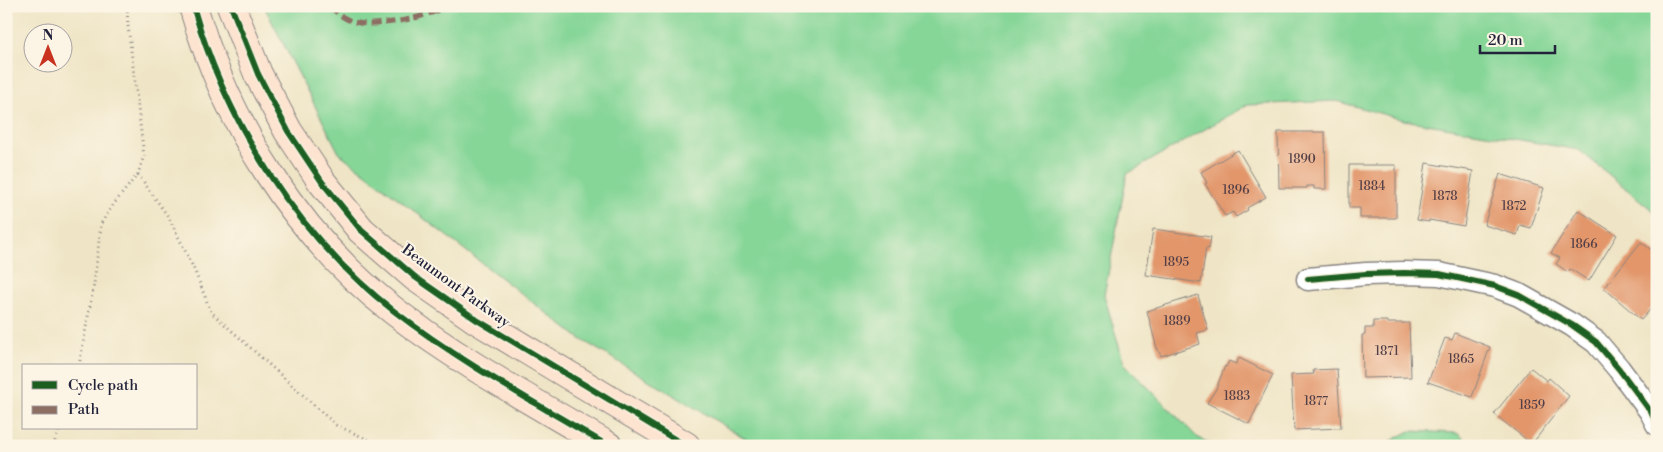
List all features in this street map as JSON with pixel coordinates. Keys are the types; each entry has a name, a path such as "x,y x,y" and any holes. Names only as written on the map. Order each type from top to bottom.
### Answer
{"street":[{"path":"193,6 198,25 224,93 258,155 294,211 342,264 393,310 458,356 608,446"},
{"name":"Beaumont Parkway","path":"231,6 258,74 288,131 322,182 361,230 415,277 477,320 686,446"},
{"path":"1308,279 1376,274 1440,274 1495,286 1519,295 1572,325 1596,342 1652,412 1657,424"}],"path":[{"path":"79,364 94,284 101,224 113,205 138,174 144,156 127,6"},
{"path":"138,174 169,218 194,269 212,312 336,425 382,446"},
{"path":"53,446 59,430"}],"green space":[{"path":"264,6 1657,6 1657,214 1579,150 1404,120 1336,101 1247,105 1127,174 1104,295 1124,363 1197,437 1215,446 758,446 579,338 339,153"},
{"path":"1410,431 1457,433 1473,446 1382,446"}],"building":[{"path":"1278,132 1325,132 1326,189 1314,189 1314,186 1307,186 1307,188 1279,188"},
{"path":"1238,150 1266,197 1236,217 1233,212 1225,216 1205,184 1207,183 1201,172"},
{"path":"1426,163 1473,171 1464,226 1429,220 1429,222 1417,220"},
{"path":"1349,165 1396,165 1396,218 1360,218 1360,208 1349,208"},
{"path":"1500,174 1544,188 1531,228 1520,225 1517,235 1484,225"},
{"path":"1578,210 1617,235 1589,281 1570,269 1568,272 1556,264 1560,258 1551,253"},
{"path":"1153,229 1211,237 1209,249 1206,248 1201,283 1146,275"},
{"path":"1641,242 1657,254 1657,302 1641,320 1604,288"},
{"path":"1198,295 1208,330 1197,333 1200,344 1161,356 1156,345 1147,311"},
{"path":"1373,321 1409,323 1411,377 1363,378 1362,335 1365,335 1365,328 1373,328"},
{"path":"1455,333 1490,347 1472,397 1428,382 1445,338 1452,340"},
{"path":"1239,358 1273,375 1249,424 1207,403 1216,389 1225,366 1229,361 1236,364"},
{"path":"1531,368 1547,381 1549,378 1569,396 1532,444 1494,414"},
{"path":"1337,369 1341,428 1294,430 1291,375 1314,374 1313,370"}],"marked path":[{"path":"330,6 346,19 362,24 412,19 448,6"}],"cycle path":[{"path":"193,6 207,50 225,93 246,134 296,212 326,248 359,281 419,330 499,382 608,446"},
{"path":"231,6 258,74 288,131 322,182 361,230 415,277 477,320 686,446"},
{"path":"1308,279 1366,274 1439,274 1495,286 1519,295 1572,325 1596,342 1651,412 1657,424"}]}
